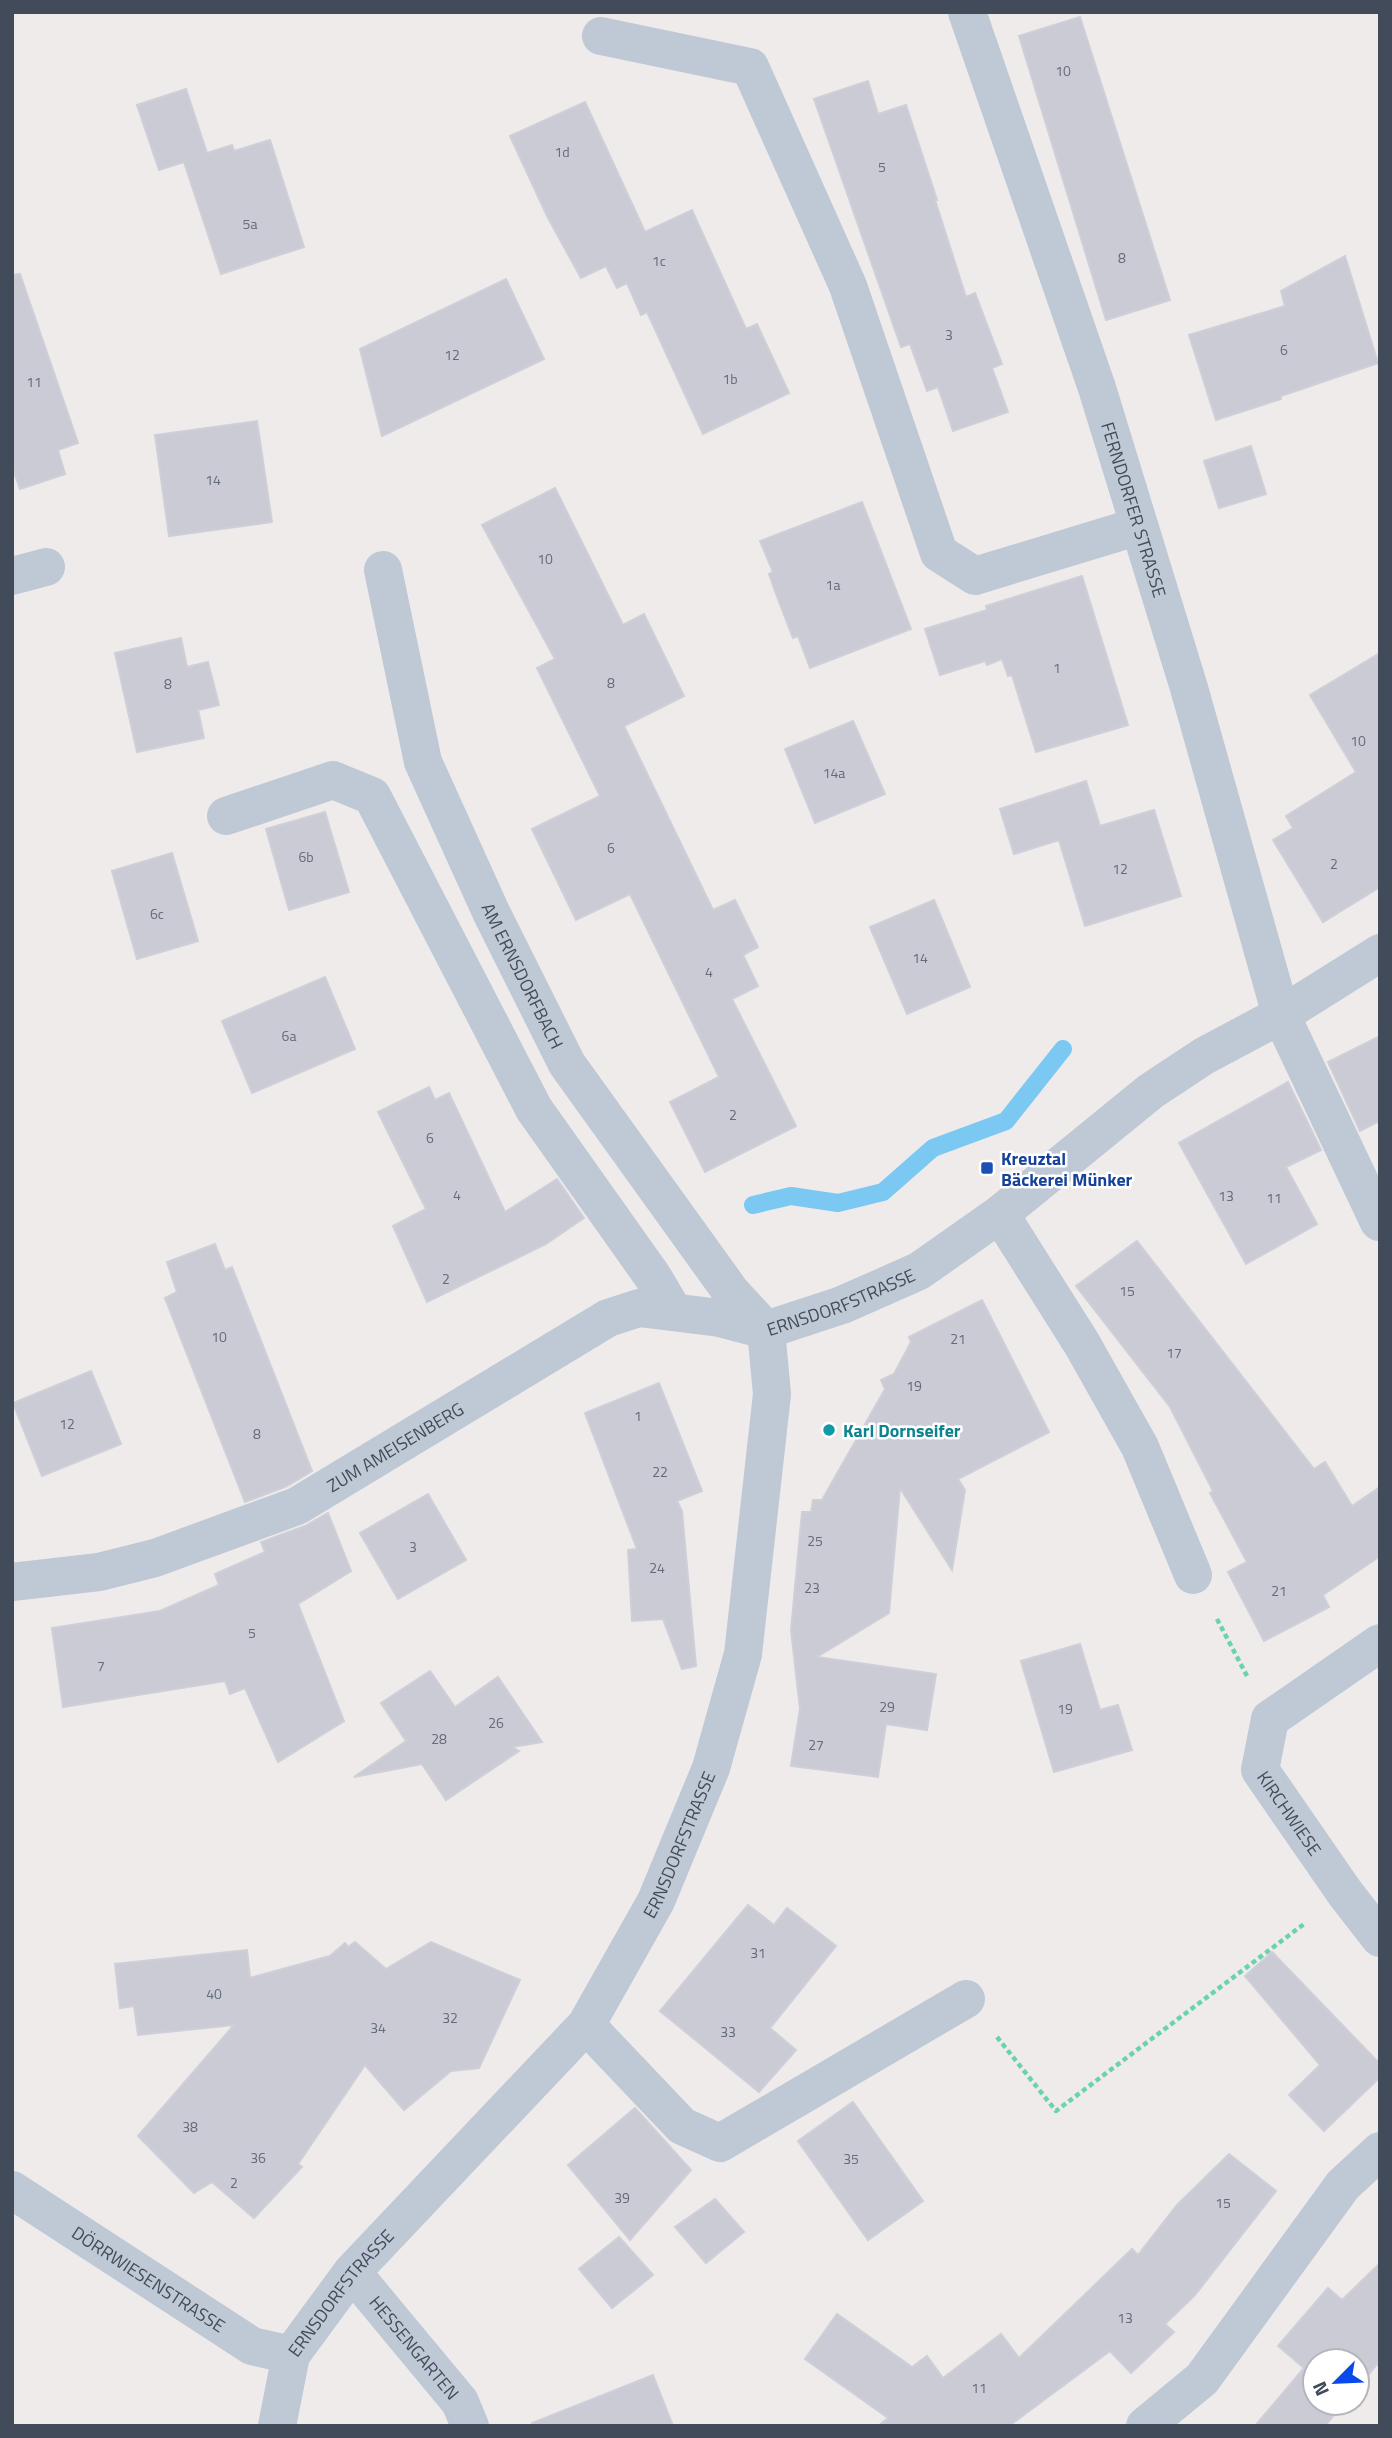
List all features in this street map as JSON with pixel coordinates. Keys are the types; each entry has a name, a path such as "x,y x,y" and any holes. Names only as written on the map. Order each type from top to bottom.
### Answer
{"street":[{"name":"FERNDORFER STRASSE","path":"967,12 1097,388 1189,688 1281,1015 1379,1222"},
{"path":"601,36 750,67 848,286 939,553 975,576 1139,526"},
{"name":"AM ERNSDORFBACH","path":"383,570 423,762 491,912 567,1064 723,1282 766,1330"},
{"path":"226,816 333,780 372,796 534,1109 653,1277 673,1311"},
{"name":"ERNSDORFSTRASSE","path":"277,2426 290,2356 352,2272 586,2025 656,1901 711,1768 743,1654 772,1394 766,1330 842,1305 919,1271 1000,1214 1151,1091 1204,1056 1281,1015 1380,953"},
{"path":"1000,1214 1082,1344 1140,1447 1193,1575"},
{"name":"ZUM AMEISENBERG","path":"12,1582 99,1572 155,1558 296,1506 608,1318 639,1308 720,1318 766,1330"},
{"path":"1270,1720 1380,1643"},
{"name":"KIRCHWIESE","path":"1270,1720 1260,1770 1380,1938"},
{"path":"586,2025 682,2126 720,2143 966,1998"},
{"path":"1146,2426 1202,2379 1343,2185 1380,2151"},
{"name":"DÖRRWIESENSTRASSE","path":"12,2190 252,2346 290,2356"},
{"name":"HESSENGARTEN","path":"352,2272 460,2402 470,2426"}],"path":[{"path":"1193,1575 1270,1720"},
{"path":"966,1998 1056,2111 1345,1892"}],"building":[{"path":"1080,17 1170,300 1106,320 1019,36"},
{"path":"868,81 878,114 906,105 966,297 975,293 1002,364 992,368 1008,412 953,431 938,387 927,391 910,344 901,347 814,99"},
{"path":"186,89 207,153 232,145 234,151 270,140 304,247 221,274 184,162 159,170 137,105"},
{"path":"585,102 645,232 692,210 746,329 757,324 789,393 703,434 647,312 641,315 627,283 617,288 606,266 581,278 547,216 510,136"},
{"path":"1345,256 1378,363 1216,420 1189,335 1285,306 1281,291"},
{"path":"20,274 78,443 58,450 65,474 20,489 12,466 12,275"},
{"path":"506,279 544,359 382,436 360,349"},
{"path":"257,421 272,522 169,536 155,435"},
{"path":"1251,446 1266,494 1219,508 1204,461"},
{"path":"555,488 623,625 644,614 684,696 624,726 713,910 735,900 758,947 743,955 758,986 732,999 796,1126 705,1172 670,1102 719,1077 630,894 576,920 532,829 600,796 537,668 555,659 482,525"},
{"path":"862,502 911,629 810,668 798,636 793,638 769,574 773,572 760,541"},
{"path":"1082,576 1128,725 1036,752 1012,675 1008,676 1002,659 987,665 985,661 940,675 925,629 987,610 986,606"},
{"path":"181,638 187,667 208,662 219,705 198,710 204,738 137,752 115,653"},
{"path":"1380,653 1380,887 1323,922 1273,840 1293,828 1286,816 1356,772 1310,695"},
{"path":"853,721 885,794 815,823 785,749"},
{"path":"1086,781 1100,826 1154,810 1181,896 1085,926 1059,840 1014,854 1000,809"},
{"path":"325,812 349,892 289,910 266,829"},
{"path":"172,853 198,941 137,959 112,871"},
{"path":"934,900 970,987 907,1014 870,927"},
{"path":"325,977 355,1049 252,1093 222,1021"},
{"path":"1380,1036 1380,1121 1360,1131 1328,1062"},
{"path":"1288,1082 1321,1150 1286,1167 1317,1224 1246,1264 1179,1143"},
{"path":"429,1087 435,1100 449,1093 505,1212 557,1179 584,1218 546,1244 427,1302 393,1226 426,1209 378,1112"},
{"path":"1137,1241 1314,1469 1325,1462 1352,1506 1380,1487 1380,1556 1323,1595 1329,1607 1264,1641 1228,1572 1247,1562 1210,1493 1213,1491 1170,1407 1076,1286"},
{"path":"215,1244 225,1270 232,1267 312,1471 287,1486 245,1502 165,1298 177,1292 167,1262"},
{"path":"982,1300 1049,1432 958,1479 965,1490 952,1570 900,1488 889,1613 817,1657 936,1674 927,1730 886,1724 878,1777 791,1766 800,1709 791,1630 802,1512 811,1512 813,1500 822,1500 885,1389 881,1380 894,1374 911,1342 909,1337"},
{"path":"91,1371 121,1444 42,1476 13,1403"},
{"path":"659,1383 702,1491 677,1501 682,1511 696,1666 682,1669 663,1619 632,1621 628,1550 637,1549 585,1413"},
{"path":"428,1494 466,1560 398,1599 360,1533"},
{"path":"328,1513 351,1571 298,1604 344,1721 278,1762 245,1688 230,1694 225,1681 63,1707 52,1628 160,1611 219,1585 215,1574 265,1552 261,1542 305,1526"},
{"path":"1080,1644 1100,1710 1118,1705 1132,1750 1054,1772 1021,1661"},
{"path":"430,1671 455,1707 498,1677 542,1742 512,1747 519,1751 446,1800 422,1764 354,1777 406,1741 381,1703"},
{"path":"748,1905 774,1925 787,1908 836,1946 770,2028 796,2050 759,2092 660,2011"},
{"path":"355,1942 386,1969 431,1942 520,1980 479,2068 451,2071 404,2110 365,2065 298,2164 302,2167 254,2218 212,2182 194,2193 138,2136 234,2025 138,2035 134,2006 120,2008 115,1964 247,1950 250,1978 330,1956 345,1943 348,1947"},
{"path":"1272,1952 1380,2064 1380,2077 1324,2131 1289,2095 1320,2065 1245,1976"},
{"path":"853,2102 923,2201 868,2240 798,2141"},
{"path":"635,2108 691,2170 630,2240 568,2165"},
{"path":"1229,2154 1276,2191 1195,2295 1165,2324 1174,2332 1131,2373 1110,2351 1009,2426 878,2426 888,2418 805,2359 837,2314 912,2367 927,2356 943,2378 1001,2334 1019,2358 1132,2249 1138,2255 1177,2205"},
{"path":"715,2199 744,2232 706,2263 675,2227"},
{"path":"619,2237 653,2275 612,2308 579,2269"},
{"path":"1380,2263 1380,2361 1371,2372 1371,2347 1301,2347 1301,2365 1278,2346 1328,2288 1342,2300"},
{"path":"1301,2372 1301,2417 1332,2417 1325,2426 1255,2426"},
{"path":"653,2375 673,2426 533,2426 532,2423"}],"waterway":[{"path":"753,1205 791,1196 838,1203 883,1192 933,1148 1006,1121 1063,1049"}],"place":[{"name":"Kreuztal Bäckerei Münker","path":"987,1168"},
{"name":"Karl Dornseifer","path":"829,1430"}]}
